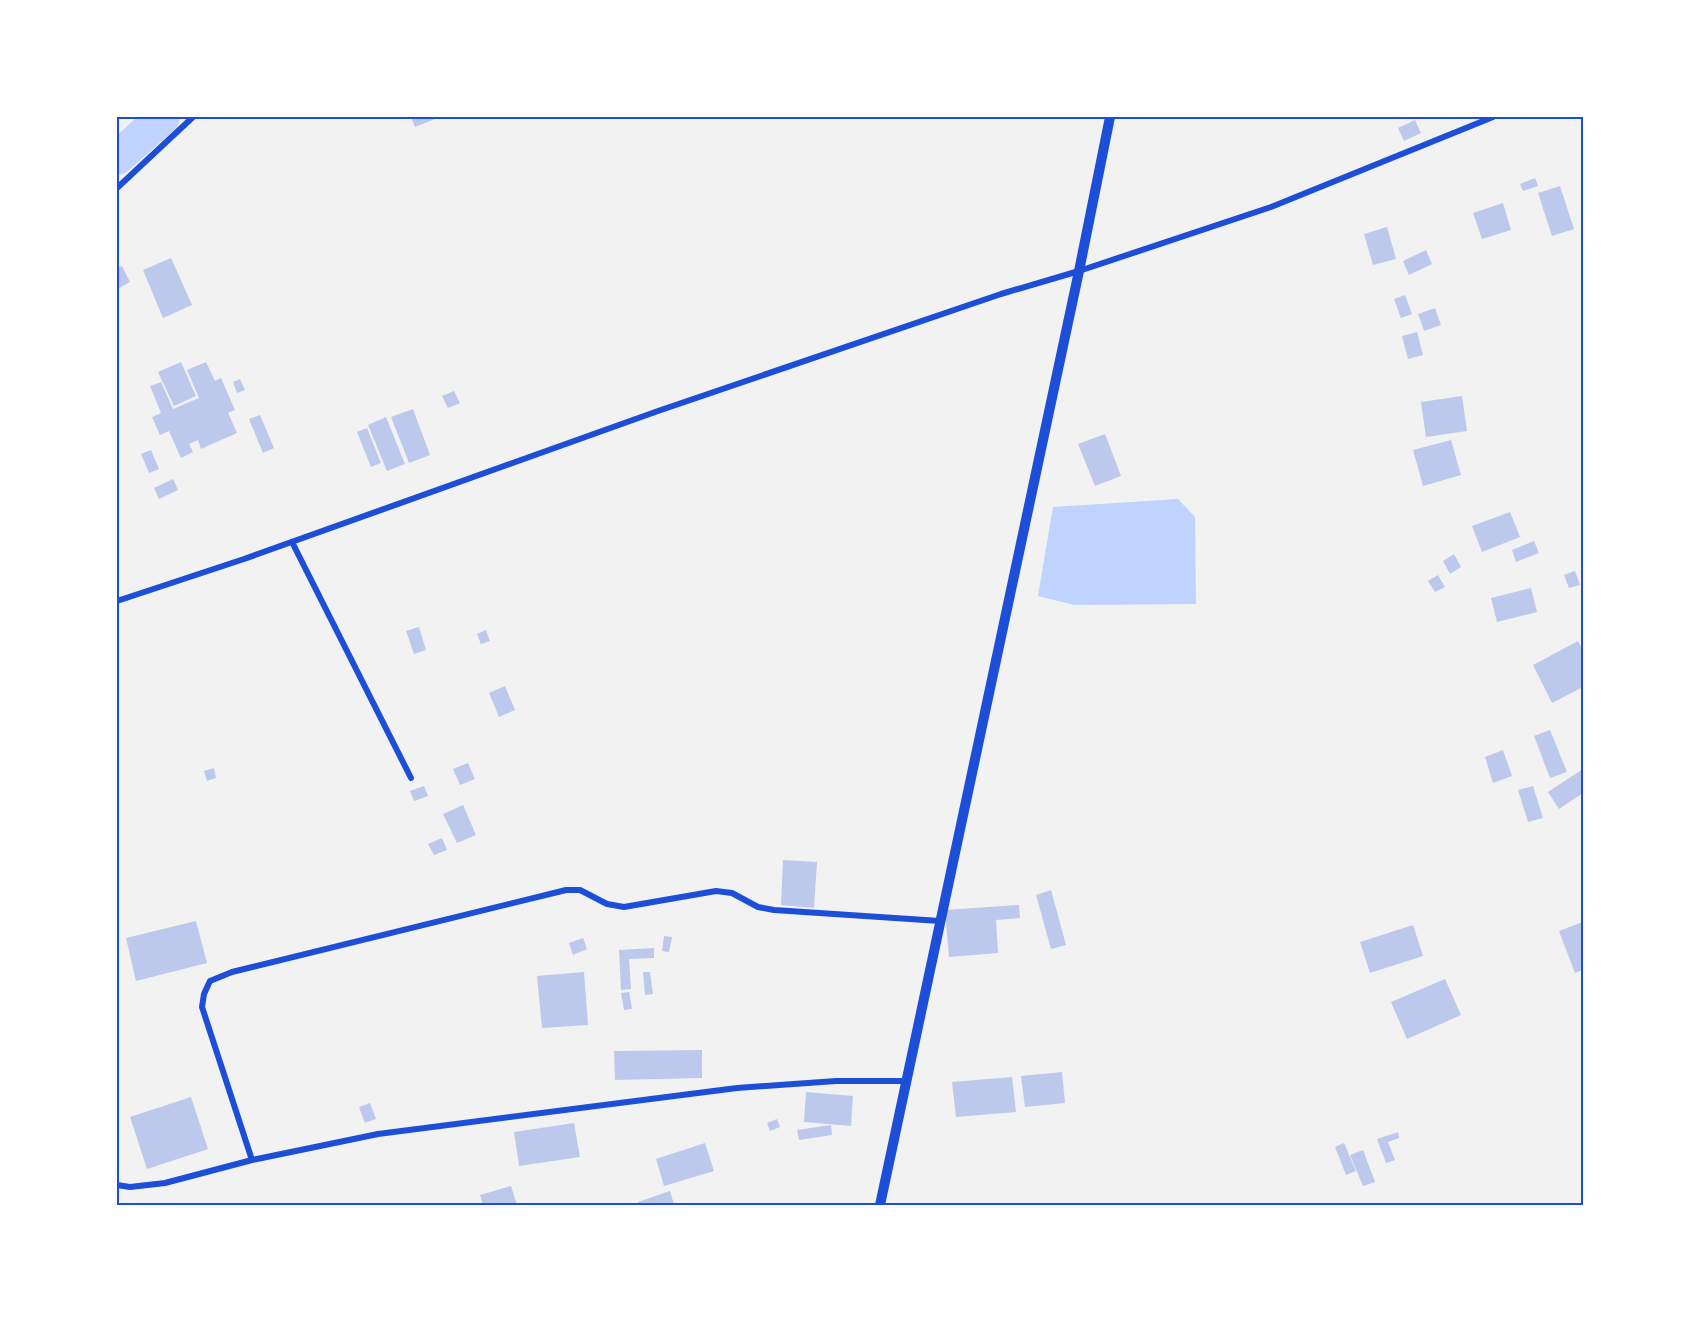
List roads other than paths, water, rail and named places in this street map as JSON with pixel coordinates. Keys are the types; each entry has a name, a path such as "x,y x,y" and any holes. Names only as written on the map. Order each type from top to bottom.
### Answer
{"street":[{"path":"117,188 193,117"},
{"path":"880,1205 1080,271 1110,117"},
{"path":"117,601 1001,294 1080,271 1271,207 1493,117"},
{"path":"292,542 411,778"},
{"path":"252,1160 202,1007 204,994 210,981 232,972 566,890 580,890 607,904 624,907 716,891 732,893 758,907 774,910 940,921"},
{"path":"117,1185 130,1187 165,1183 252,1160 378,1134 737,1088 836,1081 906,1082"}],"water":[{"path":"1178,499 1195,517 1196,604 1074,605 1038,596 1053,507"}],"waterway":[{"path":"117,158 163,117"}]}
